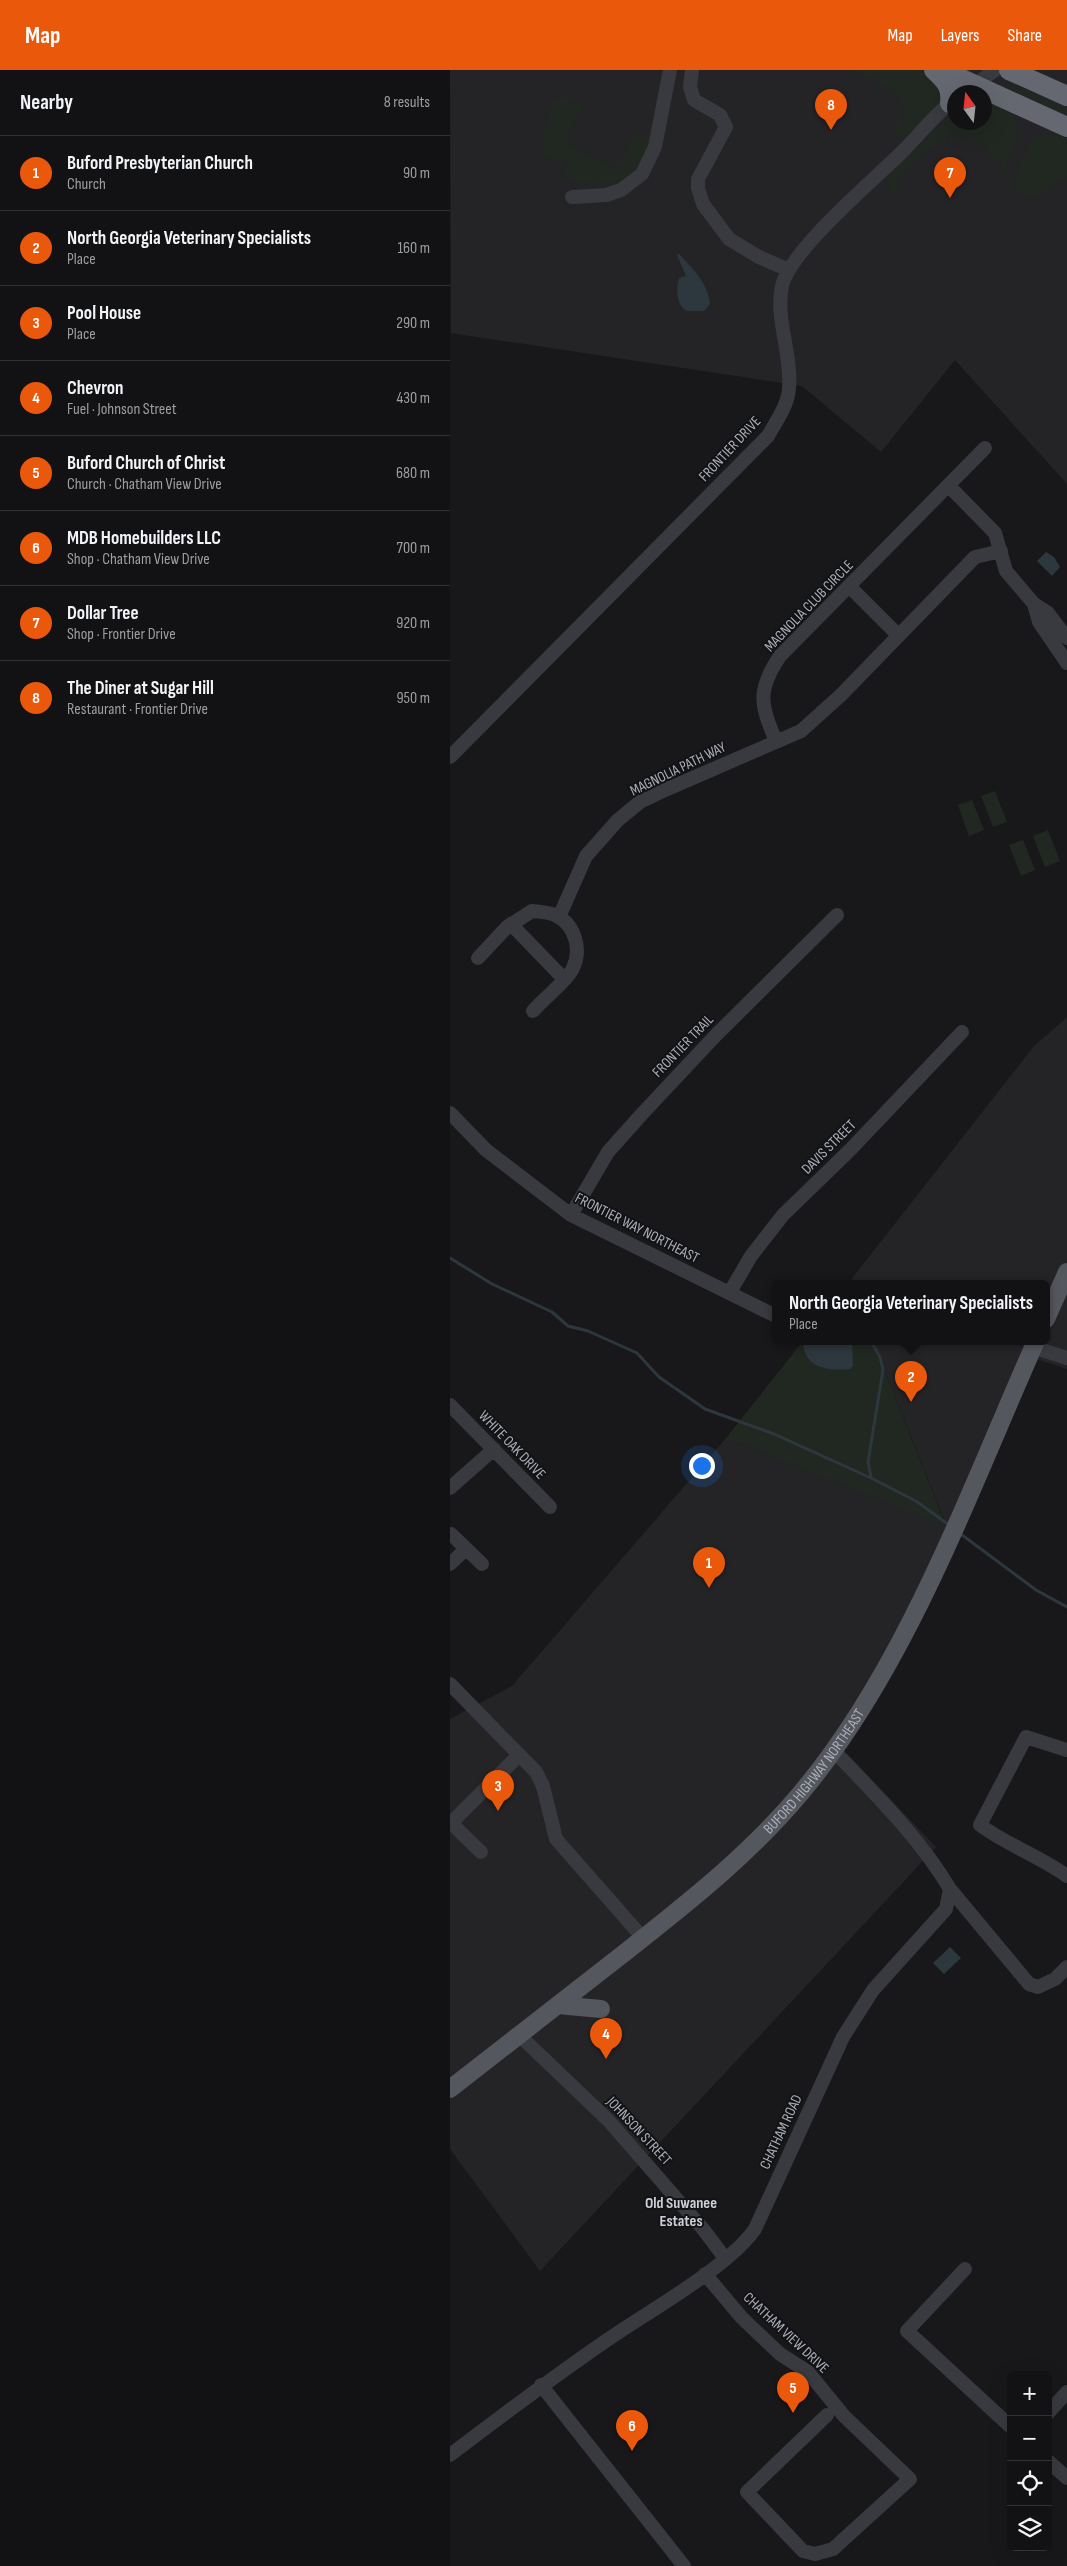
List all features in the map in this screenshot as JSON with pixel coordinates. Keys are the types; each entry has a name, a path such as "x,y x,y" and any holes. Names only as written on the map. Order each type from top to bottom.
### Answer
{"highway":[{"path":"934,70 949,85"},
{"path":"942,70 960,85"},
{"path":"1010,70 1060,93"},
{"path":"1034,70 1060,93"},
{"path":"992,100 1067,127"}],"main road":[{"path":"1050,1310 1067,1272"},
{"name":"BUFORD HIGHWAY NORTHEAST","path":"450,2089 643,1938 747,1852 801,1794 857,1716 904,1634 944,1550 1035,1345"},
{"path":"558,2004 601,2010"}],"street":[{"path":"572,197 606,194 620,190 642,174 655,147 670,70"},
{"path":"692,70 690,87 694,100 720,115 726,127 698,179 698,188 703,204 729,239 759,257 789,270"},
{"name":"FRONTIER DRIVE","path":"973,85 995,70"},
{"name":"FRONTIER DRIVE","path":"450,757 768,436 784,409 789,389 788,363 780,314 782,285 789,270 815,236 947,108"},
{"name":"MAGNOLIA CLUB CIRCLE","path":"776,741 764,712 764,684 780,656 985,448"},
{"path":"949,486 995,532 1006,571 1034,604 1048,613 1066,638 1054,645"},
{"path":"776,741 801,731 841,695 975,557 1001,551"},
{"path":"850,586 898,635"},
{"path":"1034,604 1039,622 1067,663"},
{"name":"MAGNOLIA PATH WAY","path":"559,916 586,856 618,820 649,798 776,741"},
{"path":"478,958 511,924 532,911 559,916 567,921 576,937 577,954 572,969 532,1011"},
{"name":"FRONTIER TRAIL","path":"571,1215 608,1152 640,1115 716,1034 836,915"},
{"path":"511,924 564,978"},
{"name":"DAVIS STREET","path":"730,1292 751,1256 783,1215 850,1150 962,1032"},
{"name":"FRONTIER WAY NORTHEAST","path":"450,1113 486,1150 571,1215 772,1314"},
{"path":"1037,1345 1067,1358"},
{"name":"WHITE OAK DRIVE","path":"450,1405 550,1508"},
{"path":"450,1488 494,1449"},
{"path":"450,1534 482,1564"},
{"path":"450,1564 466,1549"},
{"path":"452,1690 536,1772 543,1786 556,1839 643,1938"},
{"path":"1067,1750 1026,1737 980,1824 997,1838 1039,1858 1067,1876"},
{"path":"833,1750 907,1830 938,1868 950,1889 1029,1984 1038,1987 1055,1979 1067,1967"},
{"path":"480,1852 451,1822 519,1755"},
{"name":"CHATHAM ROAD","path":"450,2455 542,2385 705,2274 747,2241 755,2229 843,2037 873,1990 946,1908 950,1889"},
{"name":"JOHNSON STREET","path":"519,2035 608,2120 703,2229 725,2258"},
{"path":"965,2269 906,2331 1007,2423"},
{"name":"CHATHAM VIEW DRIVE","path":"705,2274 750,2325 780,2354 808,2372 844,2416 910,2479 834,2550 815,2554 803,2551 747,2492 827,2415"},
{"path":"542,2385 684,2566"},
{"path":"1052,2409 1067,2392"},
{"path":"1052,2465 1067,2478"}],"shaded area":[{"path":"450,70 1067,70 1067,484 955,360 881,452 802,386 451,333"},
{"path":"854,70 916,70 940,81 943,101 909,134 897,135 891,125 897,126 905,110 898,105 902,97 880,84 874,90 876,82"},
{"path":"1000,84 1018,88 1067,108 1067,116"},
{"path":"553,99 565,99 584,105 567,135 567,145 614,167 620,164 635,133 651,138 638,167 628,175 605,183 591,183 561,178 567,165 543,154 544,131"},
{"path":"992,104 1006,110 1016,122 1018,129 1015,145 1001,174 996,171 1003,165 976,138 969,145 968,136 947,135 945,145 940,141 894,181 900,188 898,193 894,193 888,186 888,175 947,119 947,130 992,130"},
{"path":"1052,134 1067,138 1067,176 1033,198 1023,196 1012,184 1032,140 1035,137"},
{"path":"679,254 699,277 706,289 710,304 704,311 687,311 683,309 679,301 677,287 679,278 686,276 677,255"},
{"path":"1046,552 1054,557 1060,567 1052,576 1037,561"},
{"path":"995,791 1007,822 993,827 981,796"},
{"path":"972,800 984,830 969,836 958,805"},
{"path":"1048,830 1060,861 1045,867 1033,836"},
{"path":"1023,840 1035,870 1021,876 1009,845"},
{"path":"1067,1017 1067,1369 1033,1358 898,1653 839,1745 936,1847 540,2271 450,2149 450,1719 512,1686 726,1438 946,1525 875,1345 1050,1345 1050,1280 851,1280 1034,1046"},
{"path":"800,1345 875,1345 946,1526 726,1438"},
{"path":"803,1345 852,1345 853,1366 850,1369 842,1370 819,1366 813,1363 804,1350"},
{"path":"950,1947 961,1958 944,1974 933,1963"}],"waterway":[{"path":"450,1258 492,1284 552,1312 568,1326 588,1331 637,1353 659,1377 705,1409 774,1434 871,1478 916,1501 949,1525"},
{"path":"871,1477 868,1462 883,1370 880,1357 873,1345"},
{"path":"958,1532 1036,1590 1067,1607"}],"place":[{"name":"The Diner at Sugar Hill","path":"831,130"},
{"name":"Dollar Tree","path":"950,198"},
{"name":"North Georgia Veterinary Specialists","path":"911,1402"},
{"name":"Buford Presbyterian Church","path":"709,1588"},
{"name":"Pool House","path":"498,1811"},
{"name":"Chevron","path":"606,2059"},
{"name":"Buford Church of Christ","path":"793,2413"},
{"name":"MDB Homebuilders LLC","path":"632,2451"}],"district":[{"name":"Old Suwanee Estates","path":"681,2212"}]}
